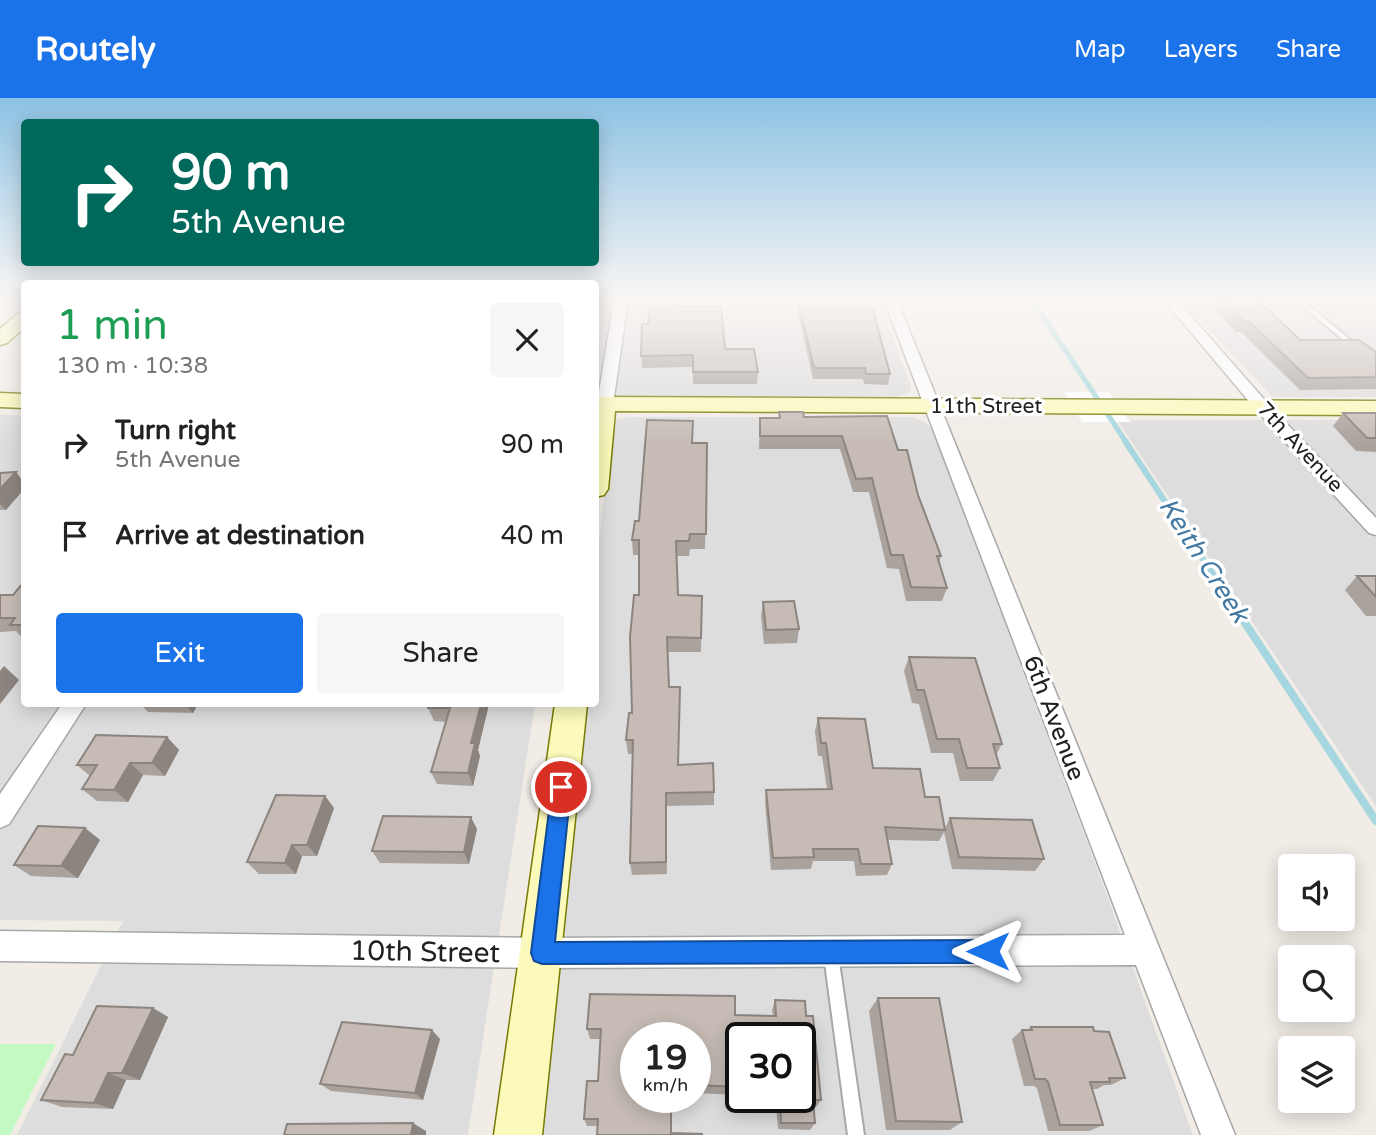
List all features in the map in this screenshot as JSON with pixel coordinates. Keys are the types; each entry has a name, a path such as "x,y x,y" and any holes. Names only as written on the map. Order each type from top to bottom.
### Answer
{"main road":[{"path":"0,400 21,401"},
{"name":"11th Street","path":"600,404 1376,408"},
{"path":"519,1135 571,707"}],"street":[{"path":"600,404 611,348"},
{"name":"6th Avenue","path":"910,348 1218,1135"},
{"name":"7th Avenue","path":"1212,348 1263,408 1376,529"},
{"path":"0,816 72,707"},
{"name":"10th Street","path":"0,946 542,953 1145,950"}],"lane":[{"path":"1356,348 1376,365"},
{"path":"831,953 856,1135"}],"shaded area":[{"path":"599,348 897,348 911,386 910,392 895,397 599,396"},
{"path":"1226,348 1376,348 1376,397 1273,397"},
{"path":"0,415 21,415 21,707 535,707 468,1135 17,1135 123,921 0,920"},
{"path":"630,417 913,417 925,422 933,431 1098,871 1193,1135 535,1135 581,707 599,707 599,542 612,425 615,420"},
{"path":"1117,420 1376,420 1376,806"}],"green space":[{"path":"0,1044 56,1044 10,1135 0,1135"}],"pier":[{"path":"1064,392 1109,392 1130,422 1082,422"}],"building":[{"path":"641,348 754,349 758,372 693,372 693,355 641,356"},
{"path":"809,348 883,348 890,374 866,374 865,368 814,368"},
{"path":"1277,348 1371,348 1376,352 1376,377 1308,378"},
{"path":"779,412 803,412 804,417 887,416 898,450 907,450 918,495 941,556 937,556 947,588 911,587 903,555 891,555 872,478 856,479 842,436 760,436 760,418 780,418"},
{"path":"1343,413 1376,413 1376,438 1367,438"},
{"path":"647,420 693,421 692,443 707,443 706,534 690,534 689,541 676,541 678,595 702,596 701,638 667,637 669,687 680,687 678,765 713,763 714,792 666,793 666,862 630,863 633,740 626,740 629,713 632,713 630,637 634,595 639,595 639,540 632,540 635,521 639,521"},
{"path":"16,472 0,489 0,473"},
{"path":"1357,576 1376,576 1376,597"},
{"path":"21,586 21,625 10,625 15,618 0,618 0,595 13,595"},
{"path":"794,601 799,629 766,630 763,602"},
{"path":"909,657 975,658 1002,744 993,744 1000,768 967,768 959,739 937,739 924,690 917,690"},
{"path":"480,707 471,743 475,743 468,773 431,772 450,708 428,708"},
{"path":"818,718 865,719 873,768 920,769 925,797 939,797 945,830 885,827 892,864 861,864 858,849 813,849 814,857 773,858 766,790 832,789 826,743 821,743"},
{"path":"96,735 167,737 152,763 130,763 114,790 82,789 97,765 77,765"},
{"path":"276,795 325,796 307,845 292,845 285,863 247,862"},
{"path":"383,816 471,817 464,852 372,851"},
{"path":"950,818 1032,820 1044,859 959,857"},
{"path":"38,826 85,828 61,866 14,865"},
{"path":"590,994 735,996 735,1015 776,1016 775,1000 805,1001 806,1016 813,1016 814,1022 725,1022 725,1086 711,1086 711,1022 620,1022 620,1113 671,1113 671,1133 702,1135 597,1135 598,1119 584,1119 587,1081 598,1081 601,1029 587,1029"},
{"path":"878,998 939,998 962,1122 896,1121"},
{"path":"97,1006 153,1008 122,1073 108,1073 94,1103 41,1100 65,1054 73,1055"},
{"path":"342,1022 432,1030 415,1093 320,1084"},
{"path":"1031,1027 1093,1027 1094,1031 1109,1032 1125,1078 1109,1078 1110,1082 1090,1082 1103,1125 1060,1125 1048,1082 1045,1079 1035,1079 1022,1030 1032,1030"},
{"path":"816,1048 821,1100 816,1100"},
{"path":"781,1113 814,1113 815,1123 781,1123"},
{"path":"413,1123 411,1135 284,1135 287,1124"}],"waterway":[{"name":"Keith Creek","path":"1064,348 1126,442"},
{"name":"Keith Creek","path":"1125,441 1244,621"},
{"name":"Keith Creek","path":"1243,620 1376,821"}],"route":[{"path":"561,787 542,953 988,951"}]}
